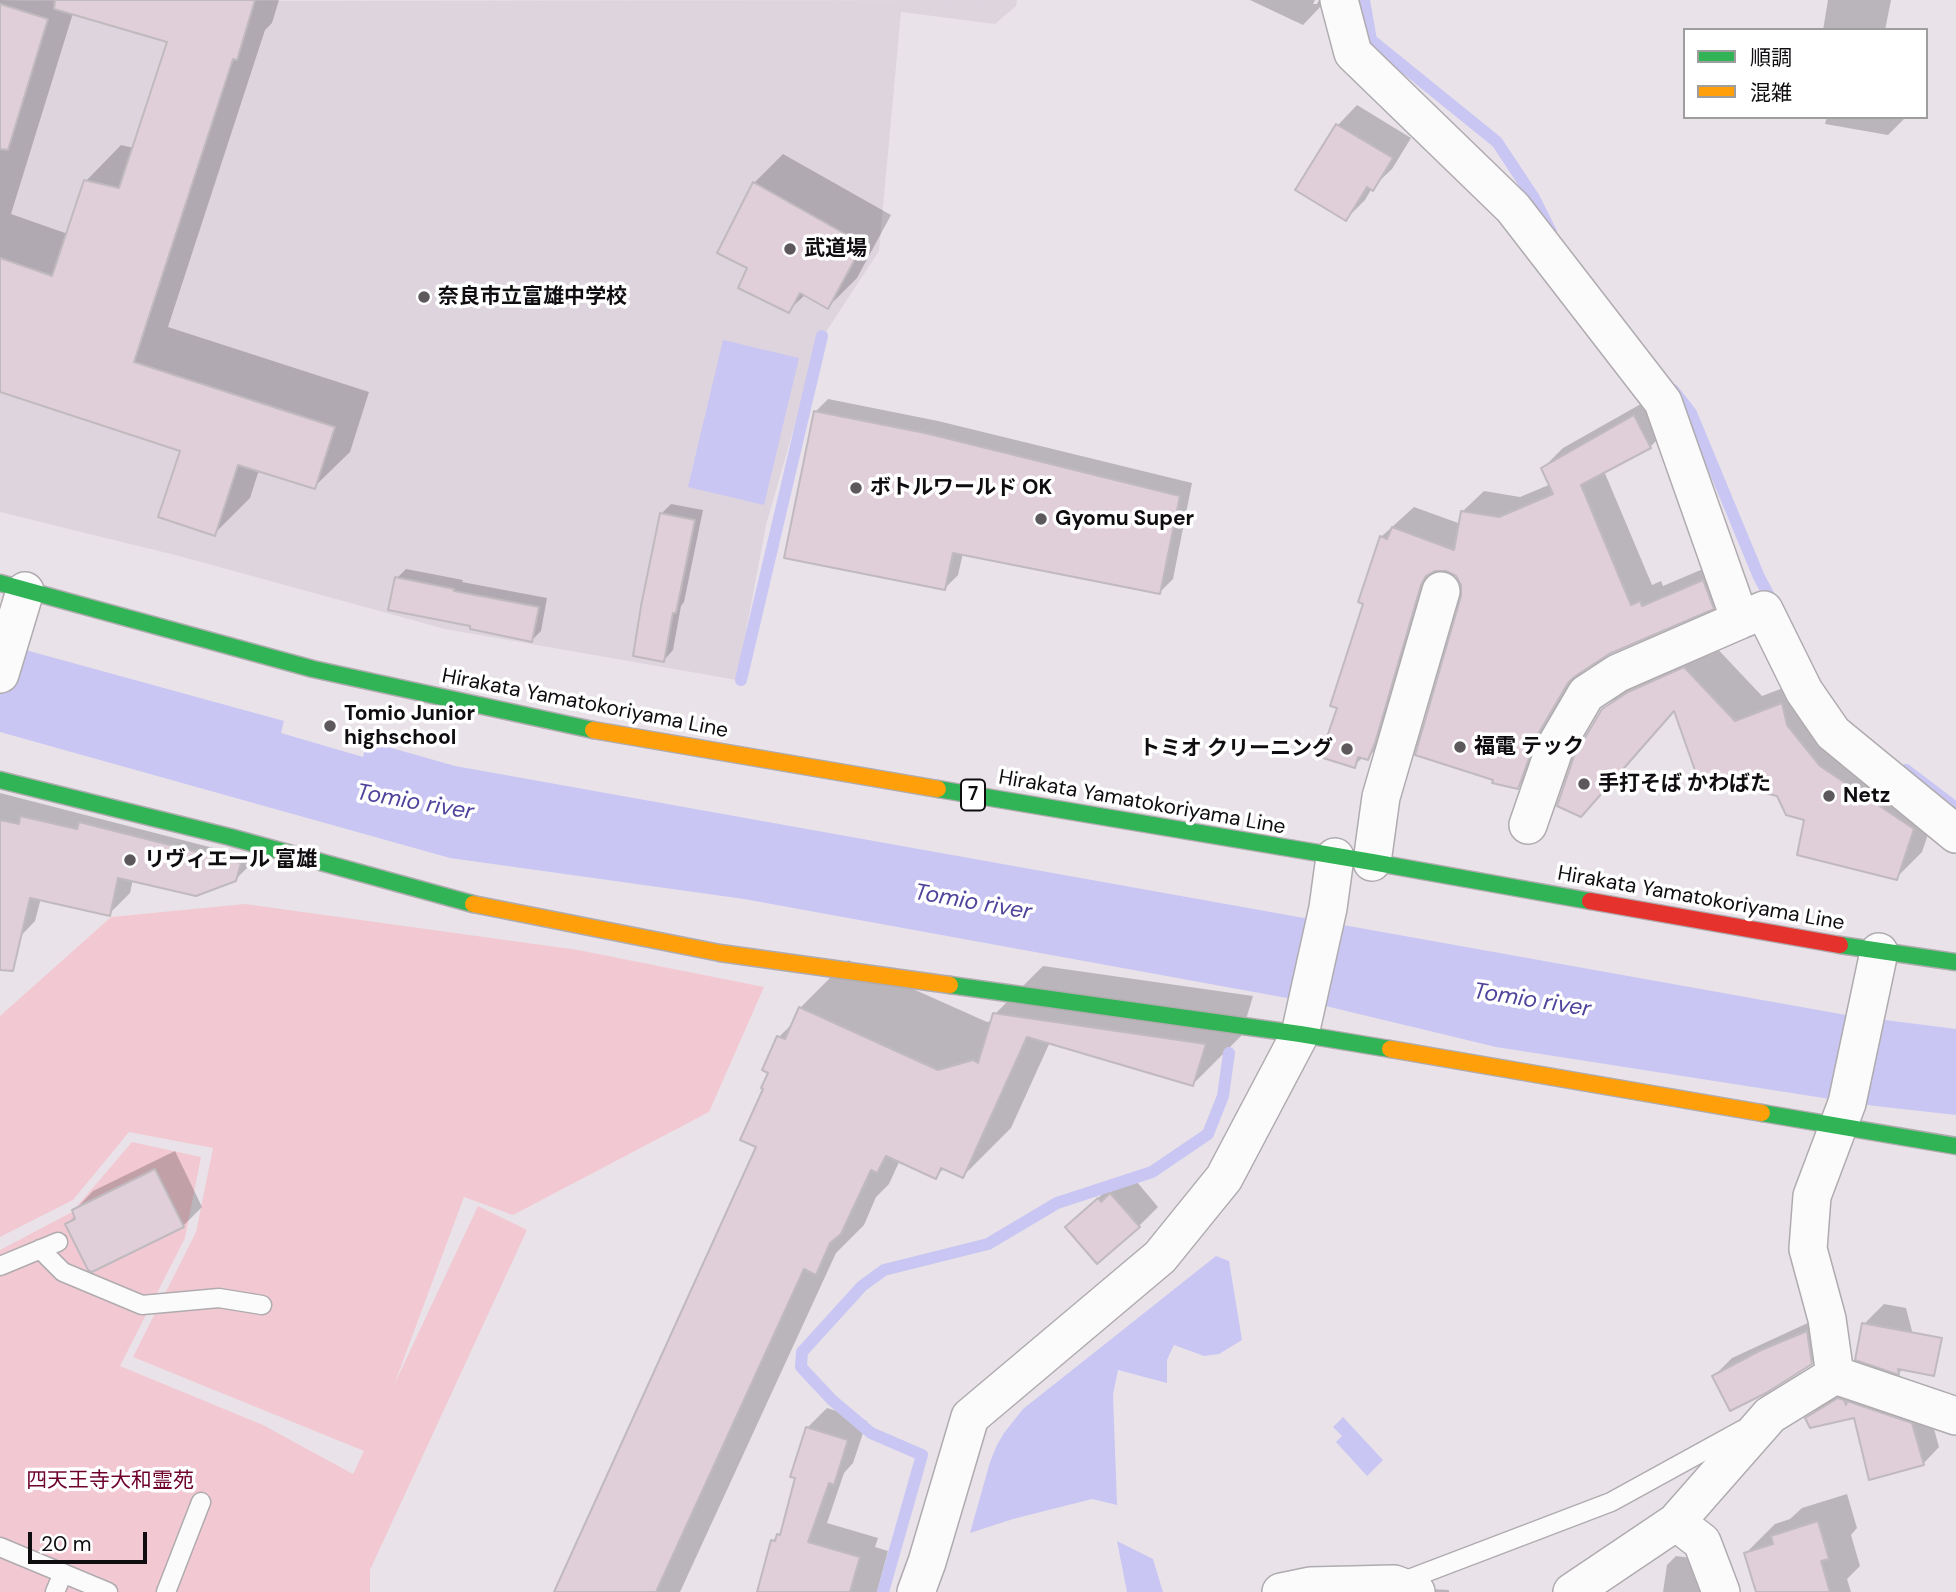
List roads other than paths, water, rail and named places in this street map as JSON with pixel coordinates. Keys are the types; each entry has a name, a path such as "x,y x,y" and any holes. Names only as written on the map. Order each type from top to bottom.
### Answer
{"street":[{"path":"1339,0 1353,53 1514,208 1663,402 1740,620"},
{"path":"0,674 13,629 12,587"},
{"name":"Hirakata Yamatokoriyama Line","path":"12,587 313,670 608,733 1372,862 1879,952 1956,962"},
{"path":"1372,862 1381,797 1441,592"},
{"path":"1528,825 1555,747 1586,694 1618,673 1764,610 1804,691 1833,733 1956,834"},
{"path":"0,780 230,837 483,907 720,953 1304,1018 1843,1114 1956,1146"},
{"path":"916,1592 970,1417 1160,1257 1224,1178 1304,1018 1328,908 1335,857"},
{"path":"1835,1375 1827,1319 1808,1249 1812,1196 1843,1114 1866,1021 1879,952"},
{"path":"1572,1592 1676,1522 1770,1415 1835,1375"},
{"path":"1835,1375 1956,1416"},
{"path":"1676,1522 1702,1542 1721,1592"},
{"path":"1281,1592 1310,1586 1405,1588"}],"lane":[{"path":"0,1266 58,1242"},
{"path":"40,1249 63,1272 142,1305 219,1298 262,1305"},
{"path":"1405,1588 1611,1502 1770,1415"},
{"path":"166,1592 201,1502"},
{"path":"0,1547 108,1592"},
{"path":"55,1592 63,1573"}],"water":[{"path":"723,340 799,358 764,505 688,487"},
{"name":"Tomio river","path":"0,643 284,721 281,733 363,757 367,741 455,766 1846,1015 1956,1029 1956,1115 1875,1106 1496,1047 1309,1002 744,899 450,858 0,732"},
{"path":"1216,1256 1229,1261 1242,1340 1219,1354 1204,1356 1174,1345 1167,1360 1167,1383 1118,1370 1113,1394 1117,1505 1092,1499 970,1533 997,1445 1023,1409"},
{"path":"1343,1417 1383,1460 1367,1476 1336,1442 1342,1436 1333,1427"},
{"path":"1117,1541 1153,1559 1163,1592 1127,1592"}],"waterway":[{"path":"1364,0 1371,40 1497,142 1534,198 1551,232"},
{"path":"741,680 822,336"},
{"path":"1673,390 1691,413 1759,577 1775,607"},
{"path":"1906,770 1956,808"},
{"path":"883,1592 922,1455 871,1433 832,1400 801,1367 802,1352 862,1286 884,1270 988,1244 1057,1203 1152,1172 1208,1134 1223,1096 1229,1053"}],"place":[{"name":"武道場","path":"790,249"},
{"name":"奈良市立富雄中学校","path":"424,297"},
{"name":"ボトルワールド OK","path":"856,488"},
{"name":"Gyomu Super","path":"1041,519"},
{"name":"Tomio Junior highschool","path":"330,726"},
{"name":"福電 テック","path":"1460,747"},
{"name":"トミオ クリーニング","path":"1347,749"},
{"name":"手打そば かわばた","path":"1584,784"},
{"name":"Netz","path":"1829,796"},
{"name":"リヴィエール 富雄","path":"130,860"}],"park label":[{"name":"四天王寺大和霊苑","path":"110,1481"}]}
